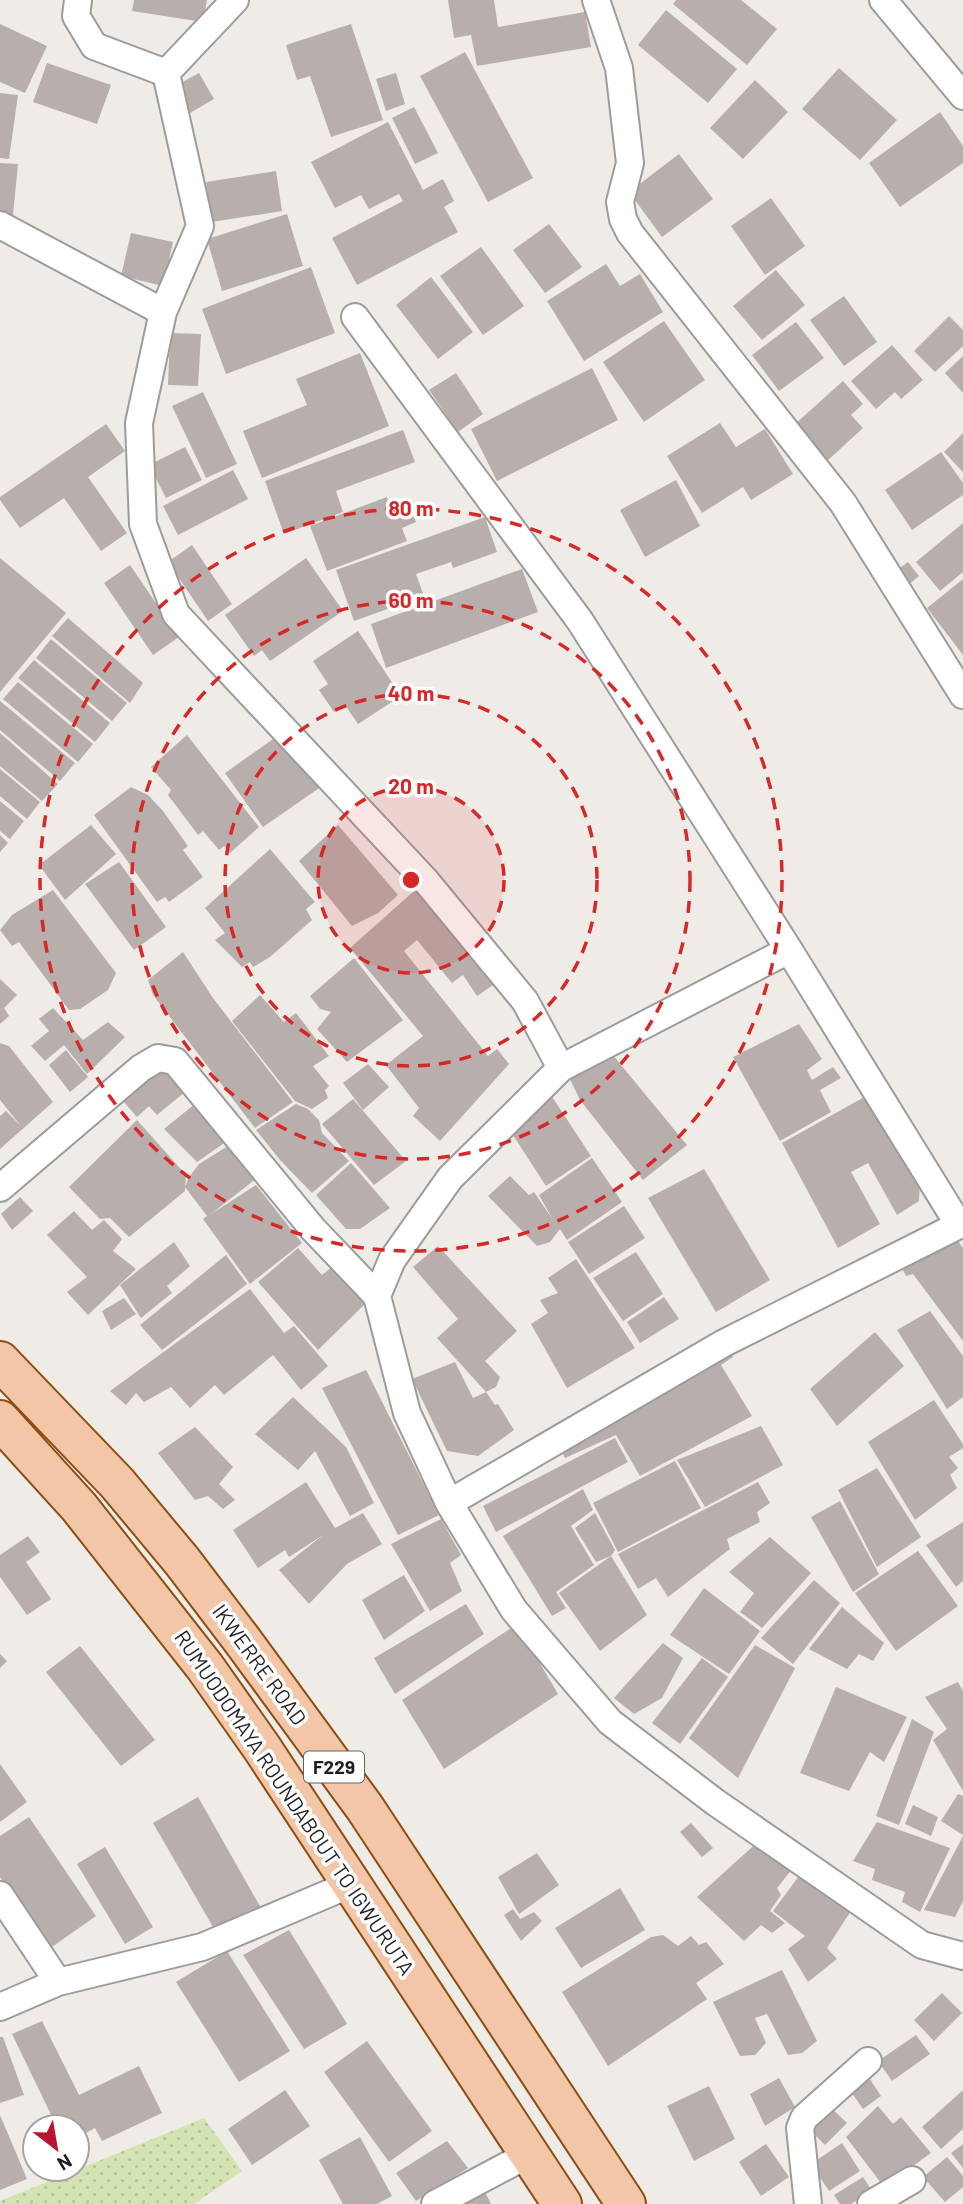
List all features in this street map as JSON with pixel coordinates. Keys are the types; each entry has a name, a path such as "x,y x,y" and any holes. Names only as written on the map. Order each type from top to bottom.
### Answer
{"main road":[{"name":"IKWERRE ROAD","path":"0,1361 117,1483 182,1561 242,1640 365,1808 626,2204"},
{"name":"RUMUODOMAYA ROUNDABOUT TO IGWURUTA","path":"0,1420 79,1507 183,1638 262,1748 562,2204"}],"street":[{"path":"78,0 76,16 80,27 94,46 166,73"},
{"path":"166,73 235,0"},
{"path":"596,0 620,68 630,163 621,202 623,219 630,233 843,503 963,695"},
{"path":"883,0 963,96"},
{"path":"166,73 200,226 163,312 139,423 144,524 176,614 426,881 525,1001 561,1068"},
{"path":"0,225 163,312"},
{"path":"355,317 580,621 961,1224 724,1343 449,1503"},
{"path":"377,1296 392,1260 450,1178 561,1068 789,950"},
{"path":"0,1188 141,1068 158,1058 174,1061 313,1228 377,1296 407,1413 449,1503 514,1610 610,1722 715,1802 922,1945 963,1956"},
{"path":"0,2007 58,1982 201,1947 351,1884"},
{"path":"0,1895 58,1982"},
{"path":"808,2204 800,2128 804,2118 868,2061"},
{"path":"435,2204 529,2154"},
{"path":"871,2204 912,2180"}],"green space":[{"path":"204,2118 242,2171 194,2204 0,2204 0,2201 44,2183 91,2183 91,2164"}],"building":[{"path":"134,0 207,0 203,22 132,11"},
{"path":"448,0 494,0 498,27 585,12 591,47 477,66 471,35 454,38"},
{"path":"676,0 741,0 777,29 747,65 673,4"},
{"path":"666,10 737,69 708,103 638,45"},
{"path":"0,24 47,46 25,93 0,82"},
{"path":"351,24 383,120 331,137 310,76 297,80 286,45"},
{"path":"465,52 533,178 488,202 420,76"},
{"path":"47,63 111,85 97,124 33,102"},
{"path":"839,68 897,120 860,160 802,109"},
{"path":"199,73 214,99 190,113 175,86"},
{"path":"396,73 405,104 386,111 376,79"},
{"path":"755,80 788,112 743,159 710,128"},
{"path":"0,93 18,95 9,159 0,158"},
{"path":"414,107 438,153 415,164 392,118"},
{"path":"940,112 963,146 963,163 900,207 869,163"},
{"path":"388,122 423,190 443,179 454,201 444,207 458,232 357,285 332,238 403,201 399,194 369,209 361,195 335,208 311,162"},
{"path":"679,154 713,199 662,237 629,192"},
{"path":"0,163 18,164 13,215 0,214"},
{"path":"276,171 282,211 212,222 206,182"},
{"path":"771,198 805,246 765,275 731,226"},
{"path":"287,214 303,266 222,291 207,239"},
{"path":"549,224 582,267 545,293 513,250"},
{"path":"131,233 173,242 163,286 121,276"},
{"path":"481,247 524,306 483,335 440,276"},
{"path":"606,264 620,286 640,274 663,312 584,361 547,301"},
{"path":"311,267 335,333 226,374 202,309"},
{"path":"776,270 805,305 762,340 733,306"},
{"path":"431,277 473,332 438,359 396,305"},
{"path":"844,296 877,342 844,366 810,320"},
{"path":"949,316 963,330 963,346 935,372 914,351"},
{"path":"664,321 705,380 644,422 603,362"},
{"path":"796,322 824,358 779,391 752,355"},
{"path":"170,333 201,334 198,386 168,385"},
{"path":"892,345 923,380 901,399 895,392 876,409 851,381"},
{"path":"360,353 389,426 262,478 243,431 307,405 296,379"},
{"path":"963,356 963,393 945,373"},
{"path":"592,368 618,420 497,481 471,429"},
{"path":"456,373 483,414 458,432 429,390"},
{"path":"843,381 863,404 851,415 863,428 827,461 794,425"},
{"path":"203,392 237,464 206,478 172,406"},
{"path":"720,423 736,447 765,429 793,474 751,500 743,487 702,513 667,456"},
{"path":"106,424 125,451 88,477 127,533 101,551 64,498 20,528 0,497"},
{"path":"403,430 415,462 336,491 343,512 284,534 265,481"},
{"path":"963,433 963,472 944,452"},
{"path":"185,447 202,480 166,498 149,465"},
{"path":"941,452 963,483 963,495 912,530 885,490"},
{"path":"233,470 248,499 178,535 163,506"},
{"path":"676,480 700,526 645,557 620,510"},
{"path":"387,497 392,512 409,505 416,522 402,528 407,541 327,571 310,526"},
{"path":"485,517 497,552 453,568 451,562 416,574 424,596 354,621 336,570"},
{"path":"963,523 963,572 940,591 916,562"},
{"path":"192,545 232,604 208,621 168,562"},
{"path":"0,558 66,613 0,692"},
{"path":"306,558 343,611 270,661 262,650 254,656 225,615"},
{"path":"908,562 919,576 906,587 894,572"},
{"path":"130,565 179,637 153,655 104,583"},
{"path":"522,569 538,612 386,668 371,624"},
{"path":"963,579 963,655 927,608"},
{"path":"68,618 143,683 130,703 52,636"},
{"path":"358,631 401,696 358,724 345,705 334,712 319,690 328,684 313,661"},
{"path":"51,639 127,703 112,721 36,658"},
{"path":"34,660 110,723 95,742 18,678"},
{"path":"18,682 93,744 78,762 3,699"},
{"path":"0,701 75,763 60,781 0,730"},
{"path":"0,733 58,784 42,801 0,766"},
{"path":"187,735 259,827 230,853 224,846 219,850 203,831 198,835 168,795 171,790 151,767"},
{"path":"276,737 325,784 263,827 225,773"},
{"path":"0,769 40,802 27,819 0,796"},
{"path":"131,787 148,795 163,811 188,846 183,850 203,877 169,902 165,897 157,902 94,815"},
{"path":"0,801 24,821 10,839 0,831"},
{"path":"91,825 116,854 65,900 39,865"},
{"path":"338,825 398,895 378,913 352,926 299,861"},
{"path":"0,835 8,843 0,852"},
{"path":"270,849 315,902 306,909 312,920 270,957 253,967 250,962 242,967 215,940 225,933 205,908"},
{"path":"119,862 166,927 134,950 85,884"},
{"path":"423,883 496,983 477,996 463,975 452,983 417,940 404,951 488,1056 497,1049 509,1064 440,1141 413,1116 419,1108 386,1065 423,1036 350,948"},
{"path":"53,890 116,973 108,990 80,1009 69,1010 19,942 12,946 0,930 12,915"},
{"path":"183,952 213,998 293,1102 255,1128 153,995 148,980"},
{"path":"354,958 403,1020 347,1062 317,1029 331,1012 320,1009 310,996"},
{"path":"0,979 17,995 4,1008 9,1016 0,1024"},
{"path":"260,995 284,1022 296,1013 329,1056 313,1066 329,1086 325,1090 328,1098 312,1109 295,1101 232,1021"},
{"path":"53,1008 83,1040 108,1022 125,1037 87,1074 64,1045 45,1061 31,1046 49,1031 39,1019"},
{"path":"799,1024 822,1059 807,1070 812,1080 833,1067 841,1078 820,1090 831,1112 780,1141 733,1057"},
{"path":"0,1043 9,1046 53,1102 0,1149 0,1116 6,1111 21,1126 0,1100"},
{"path":"607,1048 687,1145 643,1180 580,1100 565,1069"},
{"path":"66,1050 88,1077 70,1092 49,1065"},
{"path":"159,1061 191,1087 157,1115 149,1106 137,1117 117,1094"},
{"path":"368,1064 389,1087 363,1110 343,1083"},
{"path":"547,1089 591,1156 546,1186 507,1126"},
{"path":"868,1095 920,1179 919,1201 897,1215 868,1163 851,1172 880,1224 838,1248 782,1143"},
{"path":"201,1099 233,1137 197,1162 164,1129"},
{"path":"353,1099 406,1161 374,1185 322,1124"},
{"path":"296,1104 308,1109 319,1120 322,1133 349,1161 312,1193 256,1130"},
{"path":"137,1120 186,1175 185,1191 129,1237 110,1218 100,1219 69,1187"},
{"path":"231,1144 262,1174 211,1214 256,1185 302,1243 250,1284 203,1219 207,1216 185,1187 199,1164"},
{"path":"592,1158 622,1202 567,1240 560,1229 550,1242 537,1246 488,1196 510,1176 529,1195 534,1192 553,1220 539,1195"},
{"path":"351,1163 390,1208 360,1229 346,1229 316,1195"},
{"path":"704,1169 770,1280 716,1312 648,1198"},
{"path":"20,1197 33,1211 12,1230 1,1214"},
{"path":"624,1206 645,1238 589,1274 568,1242"},
{"path":"74,1211 92,1230 104,1220 122,1239 113,1251 136,1269 88,1315 67,1292 87,1277 47,1235"},
{"path":"955,1237 963,1248 963,1341 913,1274 906,1276 899,1263"},
{"path":"174,1242 190,1266 167,1286 172,1293 141,1318 120,1285"},
{"path":"438,1246 517,1331 485,1361 500,1377 496,1387 486,1392 437,1338 458,1319 413,1267"},
{"path":"298,1248 322,1275 338,1262 371,1298 318,1350 258,1282"},
{"path":"636,1252 663,1294 623,1321 593,1278"},
{"path":"226,1255 247,1284 162,1350 140,1325"},
{"path":"576,1259 635,1348 567,1388 531,1324 548,1313 540,1300 558,1293 548,1278"},
{"path":"250,1289 284,1333 294,1326 328,1366 301,1390 273,1355 224,1395 215,1385 190,1408 171,1387 144,1402 136,1393 126,1405 110,1391"},
{"path":"664,1297 679,1319 640,1343 627,1322"},
{"path":"124,1298 136,1314 111,1330 102,1311"},
{"path":"930,1311 963,1356 963,1397 947,1409 897,1330"},
{"path":"875,1332 904,1366 837,1426 810,1389"},
{"path":"728,1347 733,1357 721,1365 752,1416 640,1476 616,1435 565,1458 558,1444"},
{"path":"455,1362 473,1398 486,1392 495,1405 498,1404 514,1430 478,1456 447,1451 412,1379"},
{"path":"366,1370 439,1515 398,1535 322,1388"},
{"path":"293,1397 346,1447 374,1503 350,1516 315,1451 298,1470 255,1434"},
{"path":"934,1400 963,1444 963,1448 949,1457 958,1468 950,1475 957,1488 915,1520 868,1442"},
{"path":"761,1426 783,1465 705,1507 677,1460"},
{"path":"195,1427 233,1467 219,1484 235,1500 223,1509 208,1496 195,1500 158,1453"},
{"path":"615,1438 628,1462 496,1532 483,1506"},
{"path":"675,1461 701,1508 618,1552 593,1503"},
{"path":"877,1468 921,1537 877,1567 838,1490"},
{"path":"306,1482 335,1528 363,1513 382,1544 347,1564 309,1604 279,1570 323,1535 289,1557 285,1550 258,1568 233,1530"},
{"path":"758,1482 770,1503 757,1512 760,1522 727,1539 730,1549 668,1597 656,1578 638,1589 618,1554"},
{"path":"583,1489 593,1510 571,1526 594,1565 556,1592 566,1608 552,1616 503,1536"},
{"path":"840,1501 879,1574 853,1592 811,1517"},
{"path":"595,1513 615,1550 611,1556 596,1562 575,1528"},
{"path":"441,1519 461,1555 450,1563 462,1591 430,1611 391,1544"},
{"path":"963,1522 963,1581 956,1587 926,1545"},
{"path":"28,1536 40,1552 26,1562 51,1599 27,1615 0,1577 0,1555"},
{"path":"770,1537 811,1573 762,1628 740,1612 754,1593 729,1572"},
{"path":"918,1551 958,1606 896,1651 855,1593"},
{"path":"611,1556 647,1615 600,1651 559,1593"},
{"path":"404,1575 425,1611 384,1640 362,1600"},
{"path":"814,1580 840,1603 793,1664 761,1638"},
{"path":"704,1588 760,1631 729,1674 670,1635"},
{"path":"466,1604 484,1634 395,1694 374,1658"},
{"path":"842,1607 884,1643 873,1661 859,1654 847,1669 809,1649"},
{"path":"517,1624 558,1694 444,1769 402,1700"},
{"path":"663,1643 683,1658 662,1698 634,1714 614,1698"},
{"path":"755,1645 795,1668 738,1778 689,1738"},
{"path":"80,1646 155,1740 121,1766 46,1672"},
{"path":"0,1654 7,1661 0,1668"},
{"path":"702,1658 728,1677 680,1744 652,1723"},
{"path":"958,1682 963,1691 963,1791 933,1740 947,1729 925,1697"},
{"path":"836,1687 907,1717 884,1762 870,1752 849,1791 800,1773"},
{"path":"912,1719 934,1732 899,1825 876,1816"},
{"path":"0,1764 27,1802 0,1822"},
{"path":"958,1794 963,1796 963,1835 941,1821"},
{"path":"198,1797 261,1908 217,1934 153,1823"},
{"path":"913,1805 938,1817 931,1836 905,1824"},
{"path":"29,1817 96,1916 49,1949 0,1877 0,1836"},
{"path":"877,1822 950,1848 920,1912 902,1902 905,1892 872,1880 875,1869 853,1861"},
{"path":"691,1823 713,1848 702,1857 680,1832"},
{"path":"963,1836 963,1901 955,1917 924,1910"},
{"path":"762,1838 798,1862 777,1888 781,1895 770,1911 785,1923 772,1933 761,1925 744,1941 697,1897"},
{"path":"105,1847 153,1927 125,1944 77,1864"},
{"path":"537,1853 559,1885 519,1914 498,1877"},
{"path":"805,1868 856,1903 827,1948 837,1959 808,1982 788,1949 805,1936 773,1911"},
{"path":"620,1888 645,1930 581,1968 555,1928"},
{"path":"513,1909 520,1919 534,1912 542,1921 521,1941 504,1915"},
{"path":"289,1930 347,2024 304,2049 243,1955"},
{"path":"663,1935 678,1946 691,1936 699,1945 706,1942 724,1964 696,1983 707,1999 608,2066 562,1992 651,1937"},
{"path":"227,1951 290,2051 239,2082 176,1982"},
{"path":"782,1970 817,2041 802,2053 788,2055 767,2014 755,2018 766,2043 755,2055 740,2056 713,2002"},
{"path":"942,1993 962,2013 934,2041 914,2020"},
{"path":"42,2021 79,2095 139,2066 162,2113 102,2141 95,2128 91,2130 91,2113 50,2113 12,2034"},
{"path":"916,2035 930,2054 892,2081 878,2061"},
{"path":"0,2037 3,2037 24,2095 0,2103"},
{"path":"367,2041 432,2131 389,2162 324,2072"},
{"path":"866,2073 881,2096 863,2109 847,2086"},
{"path":"779,2078 795,2107 765,2126 750,2094"},
{"path":"709,2086 735,2139 694,2161 667,2106"},
{"path":"285,2090 310,2126 252,2165 228,2129"},
{"path":"963,2090 963,2129 941,2149 922,2127"},
{"path":"827,2104 847,2123 825,2145 806,2126"},
{"path":"878,2106 893,2124 901,2117 931,2153 884,2187 846,2137"},
{"path":"0,2115 21,2165 21,2181 0,2190"},
{"path":"360,2137 392,2196 377,2204 343,2204 319,2160"},
{"path":"447,2141 468,2168 416,2201 396,2173"},
{"path":"842,2143 860,2171 829,2191 811,2164"},
{"path":"766,2144 789,2177 761,2196 739,2162"},
{"path":"963,2144 963,2168 951,2153"},
{"path":"947,2157 963,2176 963,2187 945,2202 923,2177"},
{"path":"863,2177 872,2191 851,2204 840,2204 834,2195"},
{"path":"483,2188 491,2204 452,2204"}]}
